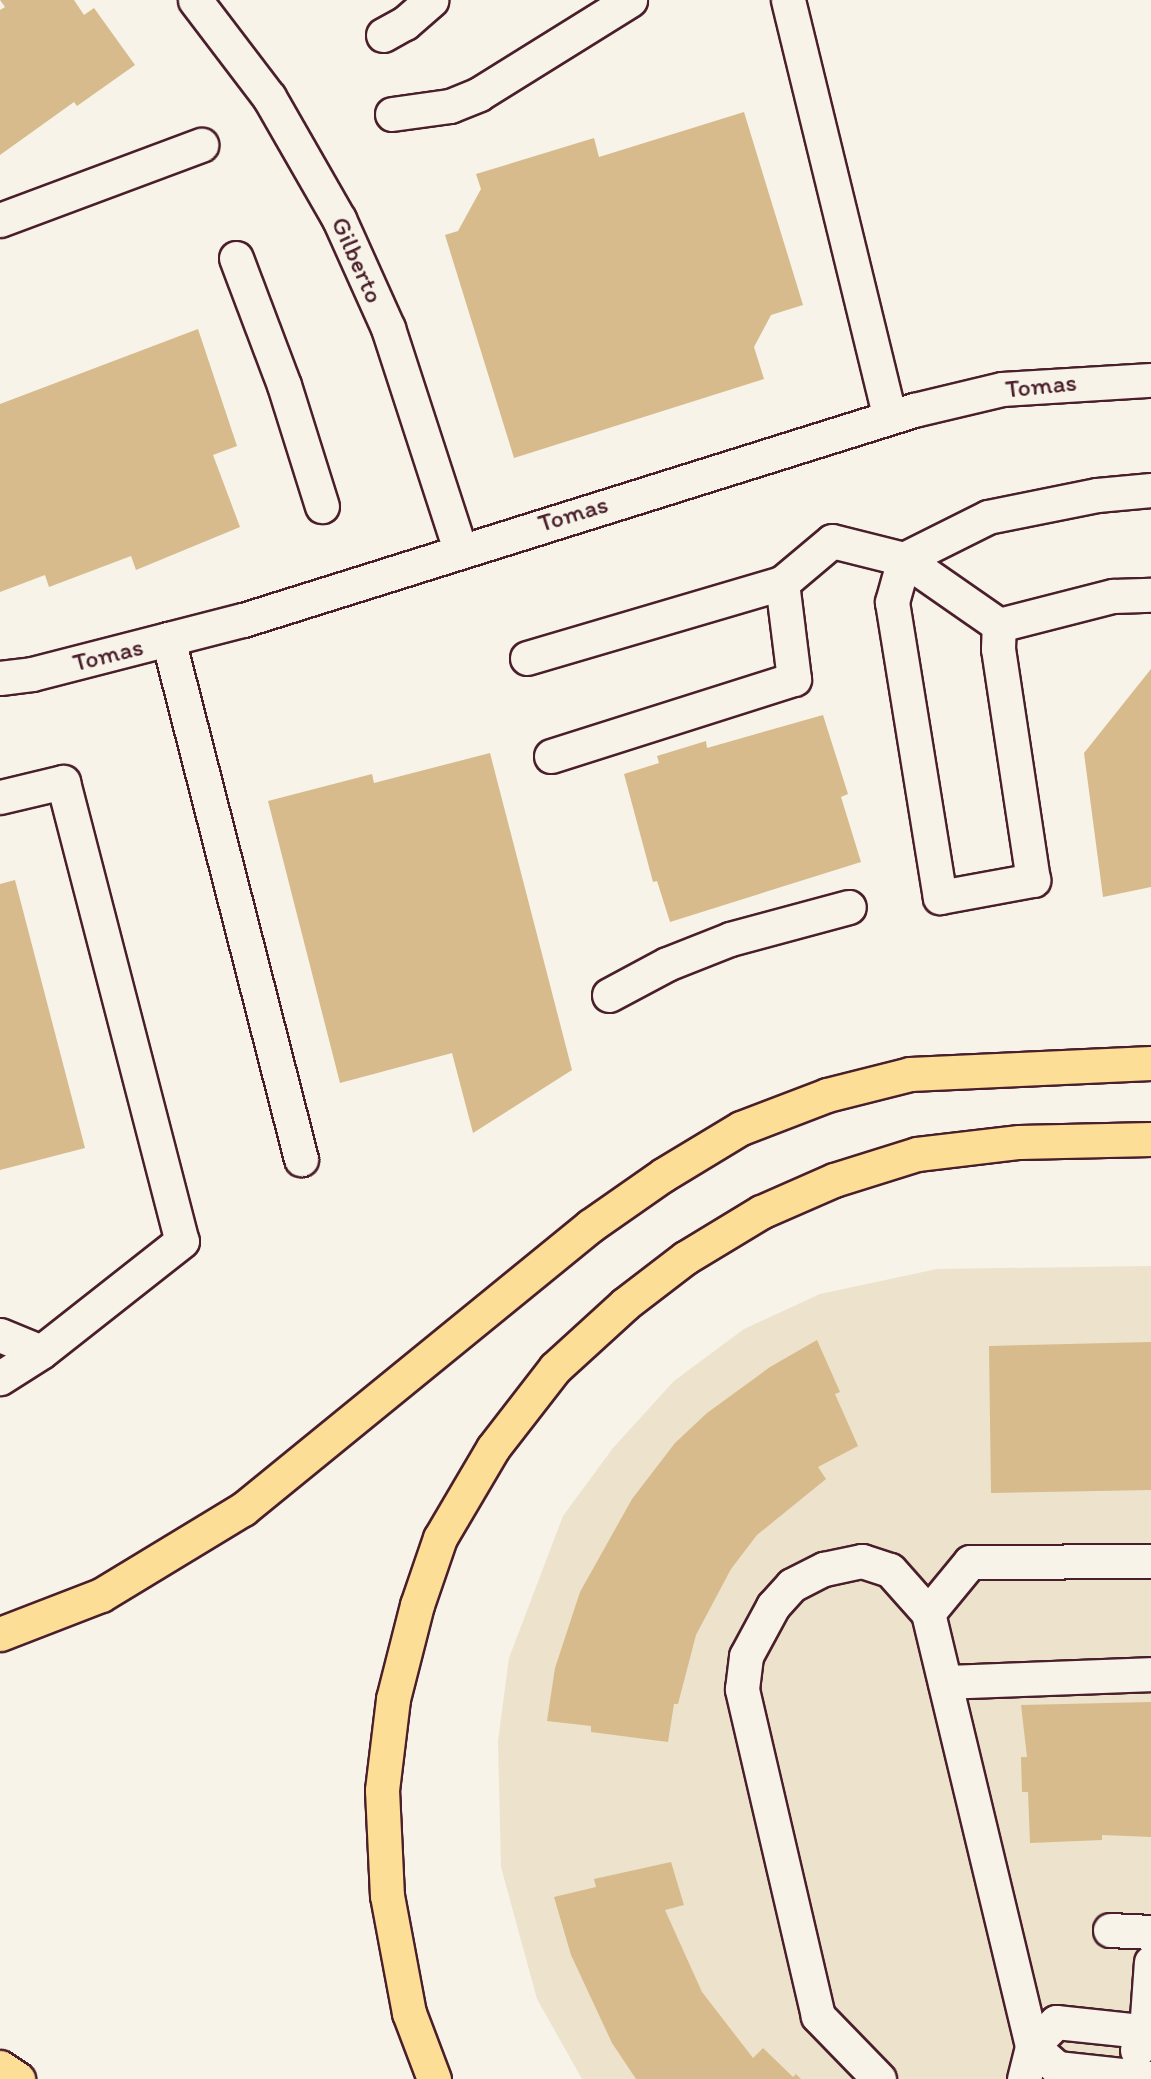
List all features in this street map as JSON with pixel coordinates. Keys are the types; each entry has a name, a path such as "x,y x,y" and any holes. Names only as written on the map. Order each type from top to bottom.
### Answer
{"highway":[{"path":"0,1634 101,1595 243,1509 590,1226 663,1175 741,1128 827,1095 910,1074 1151,1062"},
{"path":"434,2079 409,2013 387,1896 382,1790 393,1699 417,1605 440,1538 493,1448 555,1368 625,1304 685,1258 761,1212 834,1180 917,1154 1019,1142 1151,1139"},
{"path":"0,2067 18,2079"}],"street":[{"name":"Gilberto","path":"195,0 269,97 339,219 388,328 460,549"},
{"path":"383,35 405,23 431,0"},
{"path":"392,114 450,106 479,94 630,0"},
{"path":"788,0 890,417"},
{"path":"0,220 201,145"},
{"path":"236,258 284,384 322,506"},
{"name":"Tomas","path":"0,678 33,674 243,620 460,549 890,417 1002,389 1151,380"},
{"path":"999,625 998,649 1033,880 940,897 892,602 904,559 988,517 1096,495 1151,490"},
{"path":"527,658 782,582 832,541 904,559 999,625 1113,596 1151,595"},
{"path":"551,756 795,679 782,582"},
{"path":"168,639 301,1159"},
{"path":"0,797 63,782 182,1241 41,1352 0,1378"},
{"path":"609,995 667,964 730,939 849,907"},
{"path":"0,1335 41,1352"},
{"path":"879,2079 818,2016 742,1689 746,1656 773,1606 792,1585 824,1569 862,1561 890,1570 928,1613 1032,2046 1024,2079"},
{"path":"928,1613 970,1562 1151,1561"},
{"path":"945,1682 1151,1674"},
{"path":"1110,1930 1151,1932"},
{"path":"1032,2046 1057,2068 1134,2077 1149,2032 1151,1962"},
{"path":"1032,2046 1056,2022 1149,2032"}],"shaded area":[{"path":"1151,1266 1151,2079 582,2079 537,1999 501,1867 498,1741 509,1658 563,1516 613,1448 674,1381 744,1329 820,1294 937,1269"}],"building":[{"path":"0,0 74,0 84,15 94,8 135,65 77,106 74,102 0,155 0,10 5,7"},
{"path":"744,112 803,305 771,315 754,347 764,379 514,458 445,235 458,231 481,189 476,174 594,138 599,157"},
{"path":"198,329 237,446 213,455 240,527 136,570 131,556 49,587 45,575 0,592 0,404"},
{"path":"1151,669 1151,887 1103,897 1084,753"},
{"path":"823,715 848,794 841,797 861,862 670,922 657,881 653,882 624,774 659,763 657,756 706,741 707,748"},
{"path":"490,753 572,1070 473,1133 452,1053 340,1083 268,801 372,774 374,783"},
{"path":"15,880 85,1148 0,1170 0,884"},
{"path":"817,1340 840,1392 835,1394 858,1446 818,1467 826,1479 757,1535 731,1569 696,1635 678,1704 674,1704 668,1742 591,1732 591,1726 547,1721 555,1668 580,1592 632,1499 675,1443 707,1413 770,1367"},
{"path":"1151,1342 1151,1490 991,1493 989,1346"},
{"path":"1151,1702 1151,1837 1102,1835 1102,1840 1030,1843 1028,1792 1022,1792 1021,1757 1027,1757 1021,1705"},
{"path":"671,1862 684,1905 665,1910 702,1992 753,2058 763,2048 793,2077 796,2074 801,2079 636,2079 612,2043 571,1955 554,1897 596,1887 594,1879"}]}
